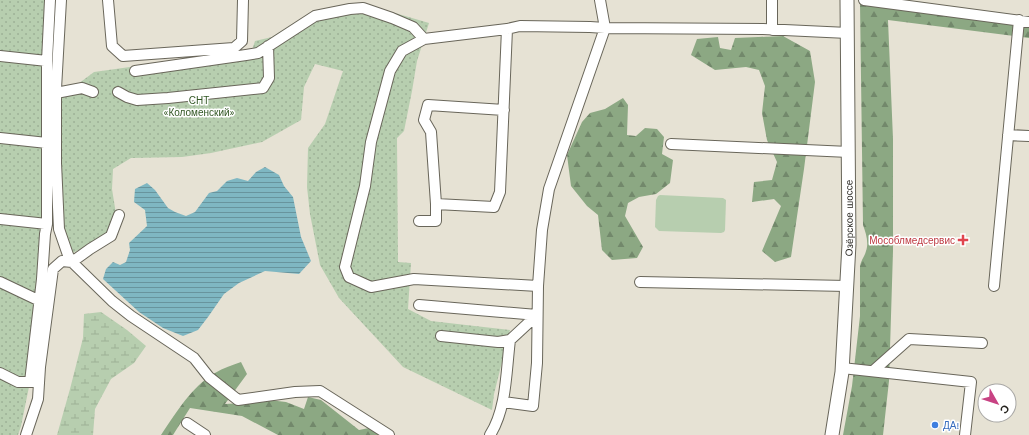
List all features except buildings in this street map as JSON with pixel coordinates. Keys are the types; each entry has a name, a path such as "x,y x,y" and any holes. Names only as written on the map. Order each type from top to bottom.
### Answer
{"main road":[{"name":"Озёрское шоссе","path":"832,435 842,368 849,238 848,0"}],"street":[{"path":"26,435 38,399 34,382 47,224 47,61 50,0"},
{"path":"61,0 56,94 56,163 59,229 72,262 112,301 131,316 194,358 209,377 238,400 295,392 320,391 389,435"},
{"path":"108,0 112,46 123,56 234,48 242,41 243,0"},
{"path":"503,402 533,406 537,363 538,286 542,230 549,190 605,28 600,0"},
{"path":"772,0 772,30"},
{"path":"864,0 894,2 931,9 1024,21 1008,135 994,286"},
{"path":"931,9 938,0"},
{"path":"135,71 246,56 258,53 315,16 350,9 363,8 392,18 413,27 424,39"},
{"path":"538,286 414,279 371,287 350,277 345,267 365,186 371,142 390,71 402,51 424,39 507,29 520,26 772,30 848,33"},
{"path":"436,204 494,207 500,192 507,29"},
{"path":"118,92 137,100 264,88 269,78 268,46"},
{"path":"0,56 47,61"},
{"path":"56,94 82,88 93,92"},
{"path":"419,221 436,221 431,132 424,120 428,105 504,110"},
{"path":"1008,135 1029,136"},
{"path":"0,138 47,143"},
{"path":"671,144 849,152"},
{"path":"34,382 40,367 53,269 62,261 72,262 111,236 119,214"},
{"path":"0,219 47,224"},
{"path":"0,282 40,300"},
{"path":"640,282 847,286"},
{"path":"419,305 537,315"},
{"path":"442,336 498,342 510,340 537,315"},
{"path":"873,371 909,339 982,343"},
{"path":"490,435 503,402 510,340"},
{"path":"842,368 971,382 965,435"},
{"path":"0,373 18,382 34,382"},
{"path":"187,424 205,435"}],"green space":[{"path":"0,0 50,0 47,215 30,382 18,435 0,435"},
{"name":"СНТ «Коломенский»","path":"361,3 429,23 417,61 404,131 397,138 398,262 411,263 408,309 431,321 510,330 494,394 492,410 403,367 339,298 320,265 310,214 307,187 308,148 325,124 343,71 315,64 304,87 301,120 262,142 211,153 182,157 131,158 113,169 112,189 116,214 109,234 71,254 60,222 60,88 74,87 94,72 252,50 255,41 272,37 310,13"},
{"path":"860,3 1029,25 1029,38 888,20 893,139 893,251 889,381 883,435 843,435 852,386 860,316 860,266 867,248 866,235 863,225"},
{"path":"783,36 810,51 815,82 791,257 775,262 762,251 781,206 774,199 752,202 754,182 772,180 777,162 767,140 762,113 765,86 759,70 746,67 715,70 691,55 697,39 718,37 720,48 731,50 735,38"},
{"path":"623,98 628,105 627,135 636,136 645,128 657,129 664,137 662,154 673,160 670,183 656,194 639,197 628,203 625,216 643,247 637,258 612,260 602,250 598,215 587,206 571,186 567,155 582,122 590,113 605,109"},
{"path":"660,195 723,198 726,200 724,232 659,231 655,227 656,200"},
{"path":"101,312 127,330 146,346 134,363 111,379 95,409 93,435 57,435 83,338 84,314"},
{"path":"241,362 247,374 225,404 269,400 286,402 304,409 308,397 321,400 359,430 369,428 381,435 278,435 242,416 190,408 173,435 161,435 178,409 191,393 206,379 218,371"}],"water":[{"path":"265,167 279,175 284,186 293,197 301,237 311,261 299,274 265,271 239,283 224,294 198,330 183,336 163,328 139,312 103,279 106,269 113,262 120,265 126,262 130,250 129,243 147,226 145,210 134,202 135,189 147,183 155,190 168,208 186,216 195,212 209,193 217,191 227,181 237,178 248,181 256,172"}],"place":[{"name":"Мособлмедсервис","path":"963,240"},
{"name":"ДА!","path":"935,425"}]}
